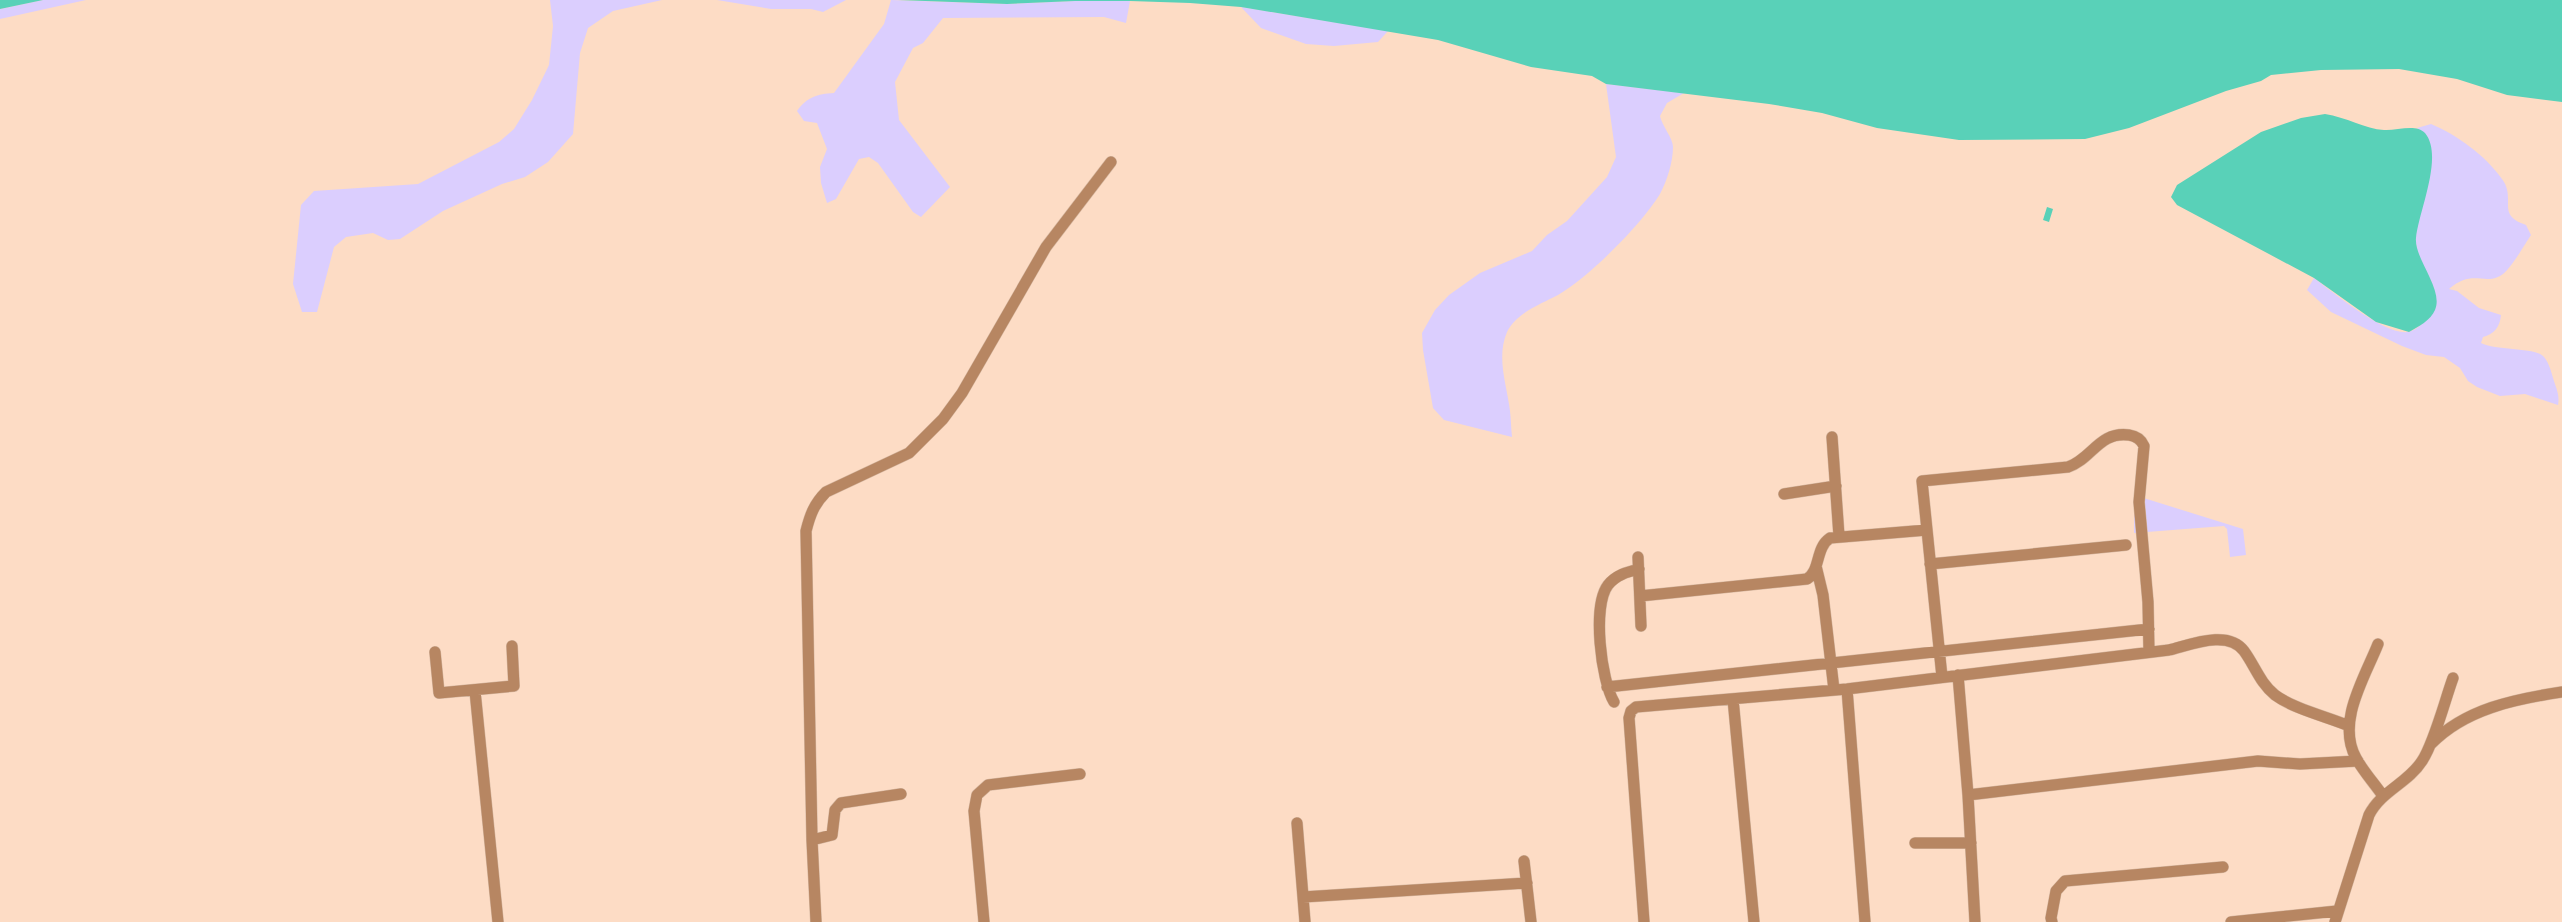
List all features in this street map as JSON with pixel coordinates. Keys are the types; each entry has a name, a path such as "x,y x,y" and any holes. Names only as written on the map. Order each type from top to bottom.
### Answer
{"street":[{"path":"816,922 812,840 806,531 815,502 826,492 909,453 942,419 962,393 1041,254 1111,162"},
{"path":"1942,677 1922,481 2068,467 2082,460 2095,446 2108,437 2122,435 2142,440 2144,446 2138,502 2149,629 2149,652"},
{"path":"1832,437 1838,536"},
{"path":"1784,494 1836,486"},
{"path":"1640,596 1802,580 1812,576 1820,547 1824,542 1838,536 1927,530"},
{"path":"1930,564 2126,545"},
{"path":"1614,702 1607,687 1600,604 1604,590 1612,581 1639,563 1641,626"},
{"path":"1816,566 1823,595 1834,690"},
{"path":"1607,687 2149,629"},
{"path":"1644,922 1629,714 1633,709 1639,707 1847,689 2149,652 2228,640 2236,643 2244,651 2262,681 2275,694 2350,726"},
{"path":"2378,644 2352,710 2350,726 2352,749 2358,761 2383,796"},
{"path":"435,652 439,693 475,691 514,686 512,646"},
{"path":"1958,675 1968,795 1975,922"},
{"path":"2231,922 2336,916 2369,815 2383,796 2423,760 2453,678"},
{"path":"1847,689 1865,922"},
{"path":"475,691 498,922"},
{"path":"2428,747 2445,731 2471,715 2515,700 2562,692"},
{"path":"1734,699 1754,922"},
{"path":"1968,795 2258,761 2300,764 2358,761"},
{"path":"984,922 974,811 977,795 988,785 1080,774"},
{"path":"812,840 832,835 836,810 841,803 901,794"},
{"path":"1298,824 1305,922"},
{"path":"1915,843 1971,843"},
{"path":"1524,861 1530,922"},
{"path":"2052,922 2056,891 2065,881 2223,868"},
{"path":"1303,897 1526,883"}],"shaded area":[{"path":"43,0 86,0 0,19 0,9"},
{"path":"550,0 662,0 613,11 588,28 580,53 573,134 548,162 525,177 502,184 443,211 400,239 388,240 373,233 346,237 334,247 317,312 302,312 293,284 301,205 314,191 418,184 499,142 514,129 532,100 549,65 553,26"},
{"path":"717,0 846,0 823,12 811,9 771,9"},
{"path":"891,0 1007,4 1130,1 1126,23 1104,17 943,18 923,43 913,48 895,82 899,120 950,187 921,217 913,212 878,163 869,157 859,159 836,199 827,203 821,183 820,167 827,149 817,123 804,121 797,111 805,102 813,97 834,93 884,24"},
{"path":"1241,7 1388,31 1378,42 1334,46 1306,44 1261,28"},
{"path":"1606,84 1684,93 1667,103 1660,116 1673,147 1671,165 1663,189 1628,235 1599,263 1571,287 1523,314 1511,325 1504,342 1502,362 1512,437 1444,420 1433,408 1422,333 1435,310 1449,295 1480,273 1532,251 1547,235 1567,221 1607,177 1616,157"},
{"path":"2431,124 2451,134 2470,147 2495,170 2506,186 2511,216 2526,225 2531,235 2512,264 2500,276 2488,279 2471,278 2457,283 2449,289 2457,291 2479,308 2501,315 2496,329 2483,337 2481,343 2496,347 2525,350 2544,357 2550,367 2557,392 2558,405 2525,394 2500,396 2477,387 2468,381 2460,368 2444,357 2426,355 2402,346 2331,312 2307,290 2314,278 2360,312 2386,327 2398,331 2411,331 2427,319 2434,309 2435,291 2418,253 2416,243 2417,230 2428,182 2430,150 2426,137 2417,128"},
{"path":"2134,495 2243,529 2246,555 2230,557 2227,529 2224,526 2134,533"}],"water":[{"path":"0,0 43,0 0,9"},
{"path":"898,0 2562,0 2562,102 2507,95 2457,79 2399,69 2321,70 2271,75 2261,81 2226,91 2129,128 2085,139 1959,140 1877,128 1822,113 1769,104 1606,84 1592,76 1531,67 1438,40 1241,7 1130,1 1007,4"},
{"path":"2325,114 2377,129 2416,128 2425,133 2430,143 2432,155 2429,184 2416,238 2419,255 2436,293 2437,302 2431,317 2409,332 2376,322 2314,278 2177,205 2171,197 2177,185 2261,132 2301,118"},
{"path":"2047,207 2053,209 2049,222 2043,220"}]}
